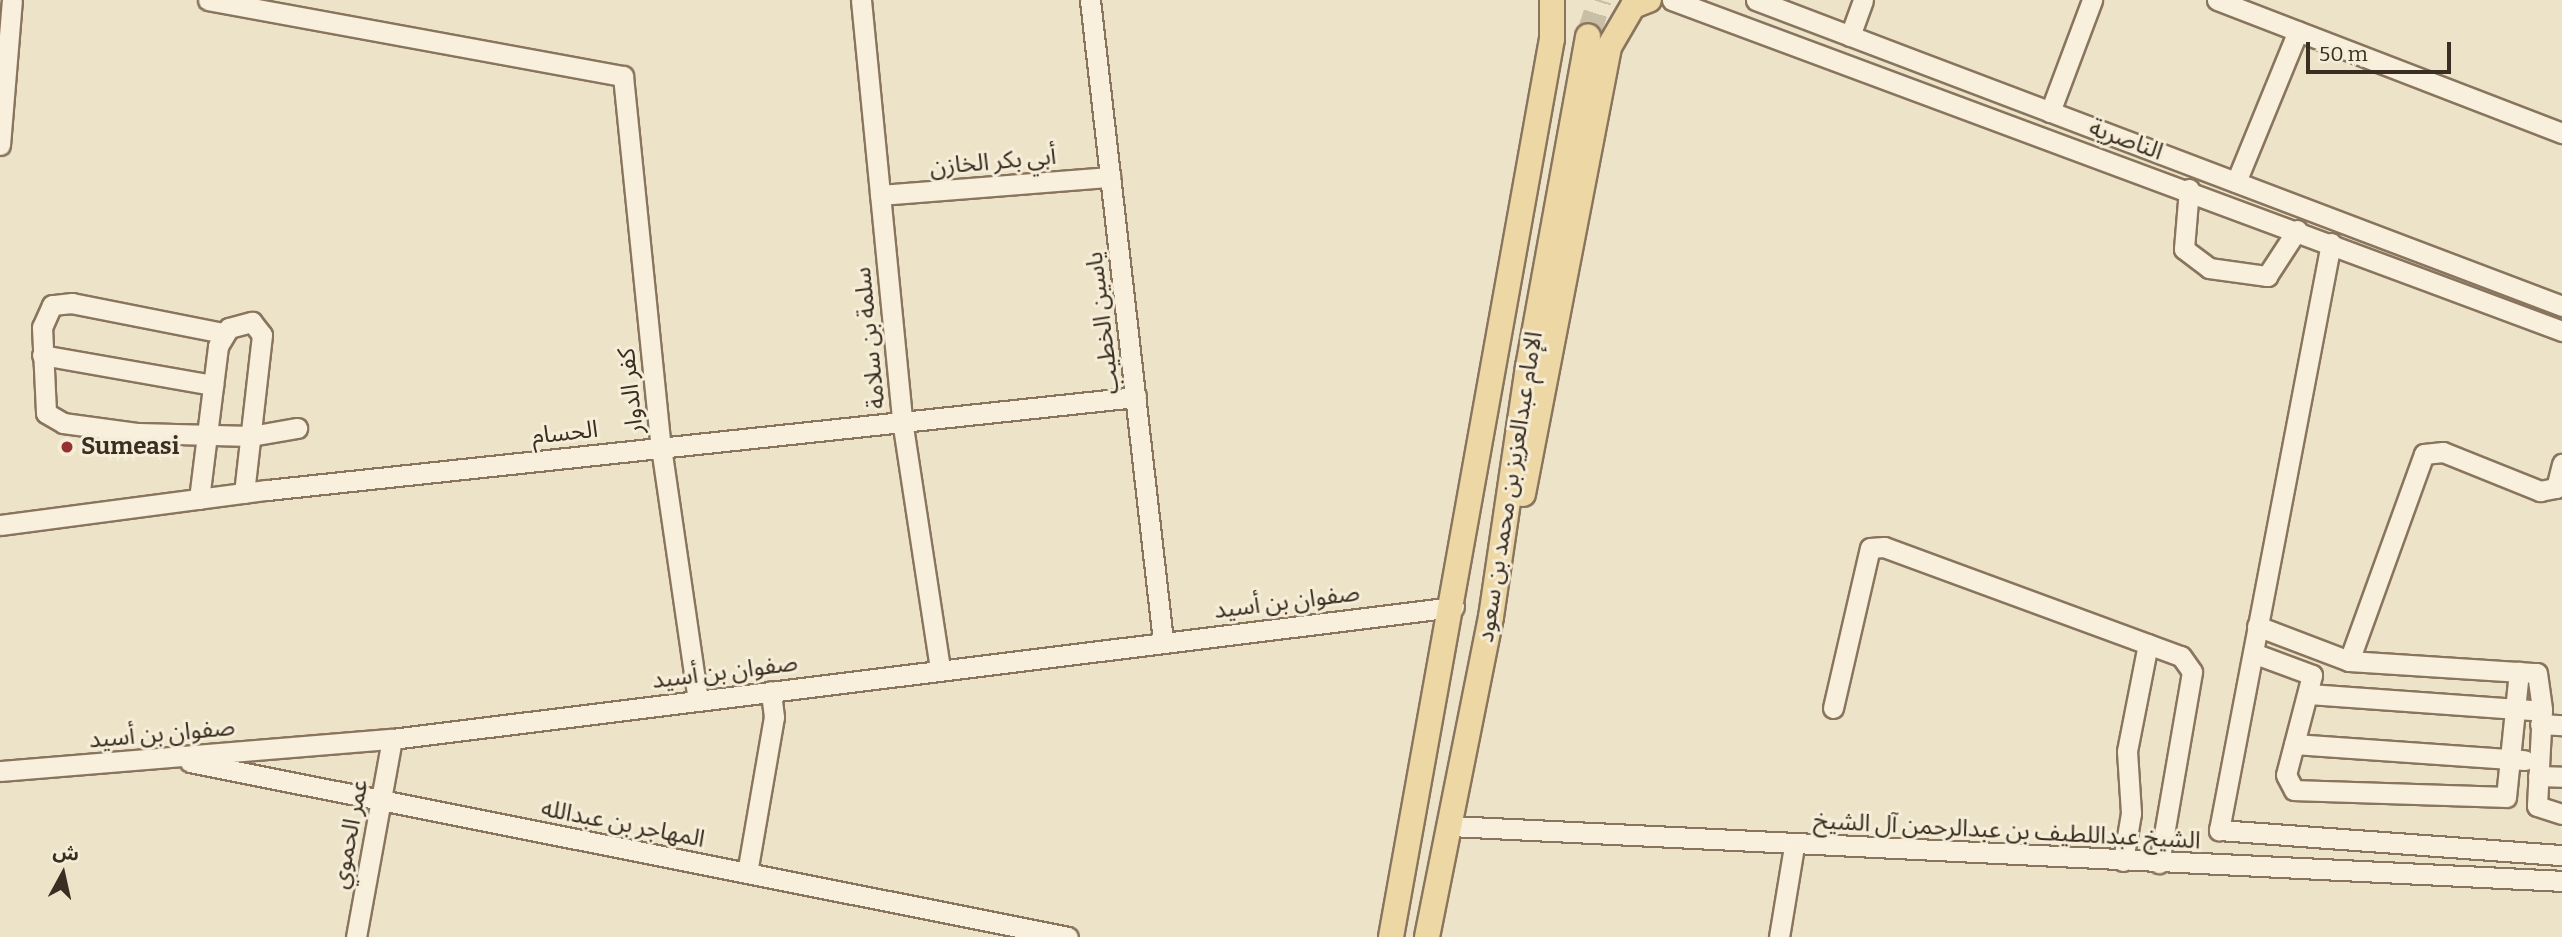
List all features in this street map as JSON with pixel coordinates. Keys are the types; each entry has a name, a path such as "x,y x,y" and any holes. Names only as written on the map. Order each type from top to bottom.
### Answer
{"main road":[{"name":"الإمام عبدالعزيز بن محمد بن سعود","path":"1391,937 1454,607 1552,39 1552,0"},
{"path":"1491,617 1524,489 1609,47 1633,6 1649,0"},
{"name":"الإمام عبدالعزيز بن محمد بن سعود","path":"1427,937 1491,617 1528,367 1588,37"}],"street":[{"path":"0,145 12,0"},
{"name":"كفر الدوار","path":"208,0 623,76 662,447 698,700"},
{"name":"سلمة بن سلامة","path":"861,0 902,420 940,669"},
{"name":"ياسين الخطيب","path":"1090,0 1163,641"},
{"name":"الناصرية","path":"1672,0 2189,189 2562,331"},
{"name":"الناصرية","path":"1756,0 2562,306"},
{"path":"1850,36 1863,0"},
{"path":"2050,112 2092,0"},
{"path":"2217,0 2562,133"},
{"path":"2236,182 2298,31"},
{"name":"أبي بكر الخازن","path":"880,195 1110,177"},
{"path":"2189,189 2183,249 2209,268 2267,276 2297,230"},
{"path":"2330,243 2219,830 2562,855"},
{"path":"223,333 72,303 52,305 42,327 46,413 63,423 206,437 251,436 297,428"},
{"path":"199,499 213,385 223,333 236,323 252,322 262,335 244,493"},
{"path":"42,355 213,385"},
{"name":"الحسام","path":"0,525 244,493 902,420 1136,397"},
{"path":"2348,661 2424,454 2443,452 2540,491 2556,488 2562,464"},
{"path":"1833,708 1863,556 1870,548 1884,547 2180,656 2192,672 2159,863"},
{"name":"صفوان بن أسيد","path":"0,771 392,739 1163,641 1454,607"},
{"path":"2256,626 2348,661 2537,673 2541,717 2539,811 2562,814"},
{"path":"2123,861 2132,813 2127,751 2148,644"},
{"path":"2253,653 2312,675 2286,775 2294,790 2498,799 2511,788 2519,672"},
{"path":"747,873 774,717 771,691"},
{"path":"2309,694 2518,709 2562,725"},
{"name":"عمر الحموي","path":"356,937 392,739"},
{"path":"2294,744 2513,759 2562,777"},
{"name":"المهاجر بن عبدالله","path":"169,758 747,873 1009,931 1068,937"},
{"name":"الشيخ عبداللطيف بن عبدالرحمن آل الشيخ","path":"1451,826 1794,846 2562,881"},
{"path":"1779,937 1794,846"}],"tunnel":[{"path":"1588,36 1600,0"}],"place":[{"name":"Sumeasi","path":"67,447"}]}
